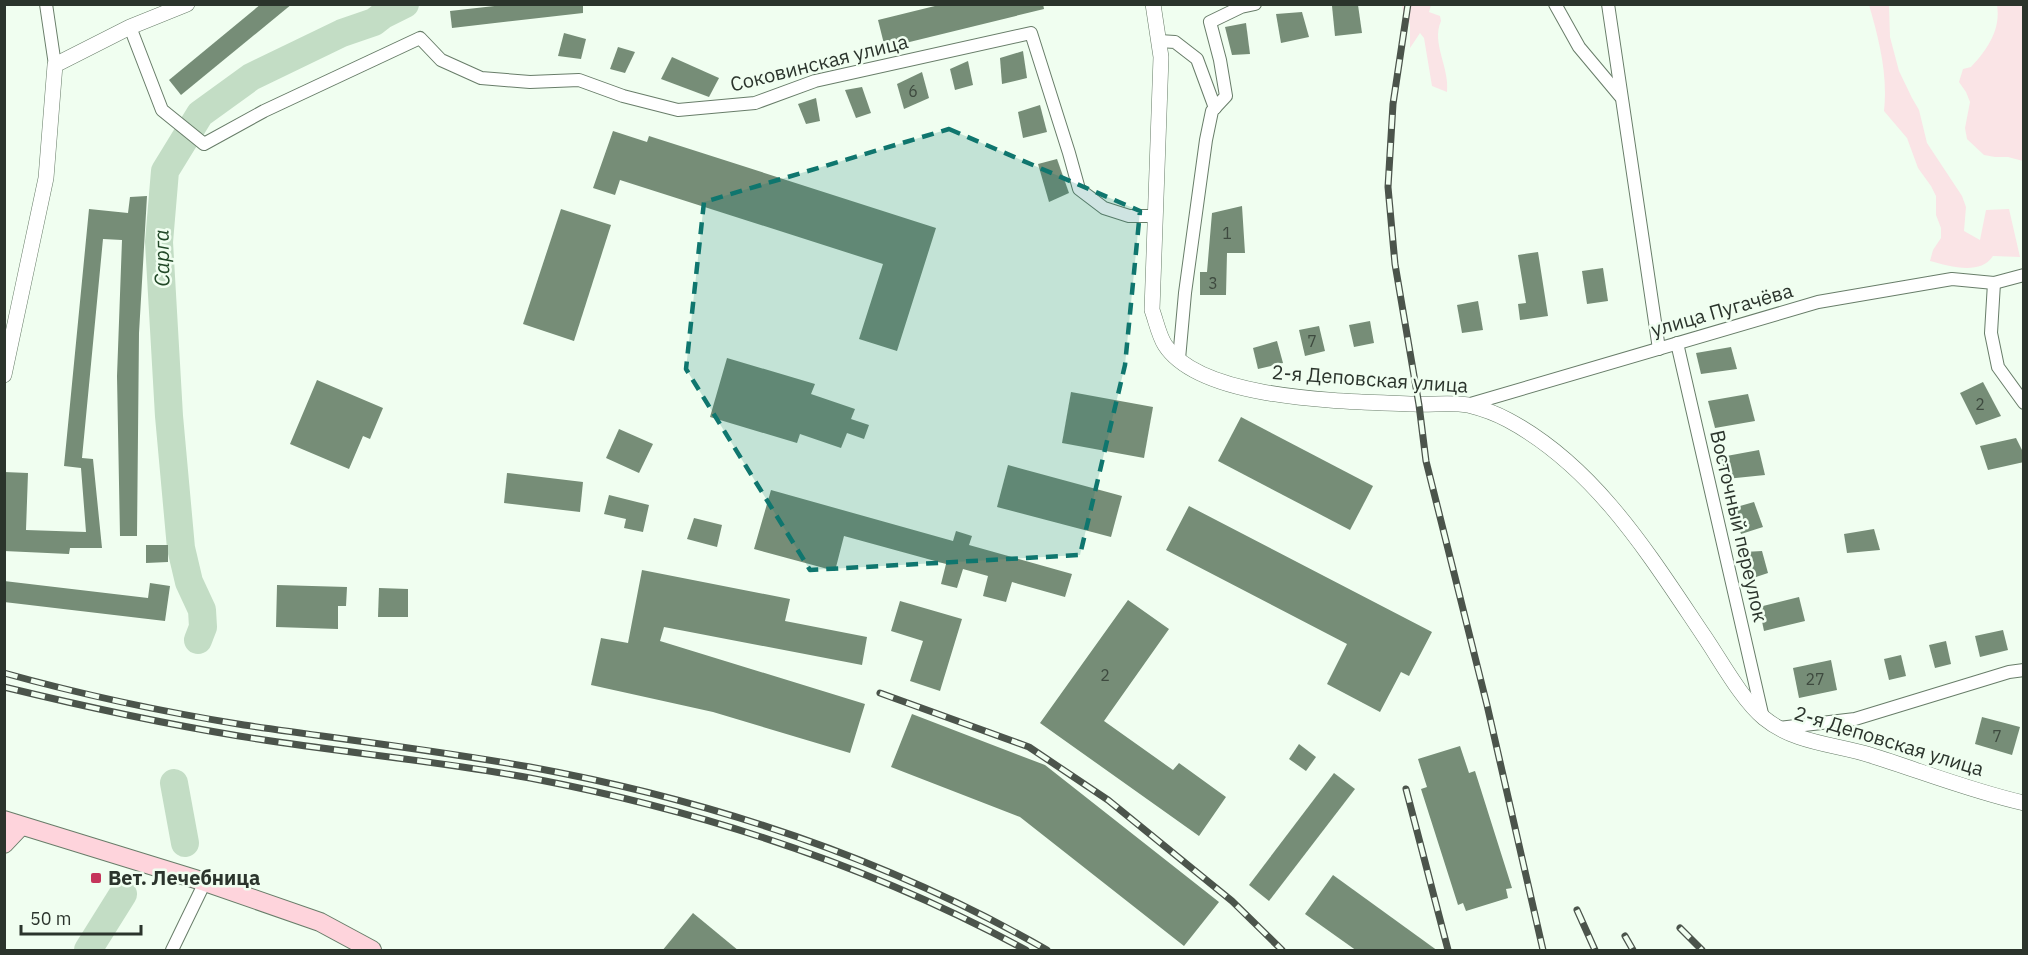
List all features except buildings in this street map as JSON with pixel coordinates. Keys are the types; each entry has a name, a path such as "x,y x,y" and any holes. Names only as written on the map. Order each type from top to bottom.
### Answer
{"main road":[{"path":"4,844 13,823 205,882 320,922 372,951"}],"street":[{"path":"4,375 46,178 55,64 45,4"},
{"path":"55,64 130,27 187,4"},
{"name":"2-я Деповская улица","path":"1153,4 1161,57 1152,310 1165,345 1179,359 1189,368 1233,387 1344,401 1467,405 1507,419 1544,443 1582,476 1618,513 1653,560 1740,690 1763,718 1790,735 1866,754 2000,798 2024,803"},
{"path":"1179,359 1185,293 1206,140 1212,111 1226,96 1220,60 1209,22 1241,7 1255,4"},
{"path":"1555,4 1579,47 1621,97"},
{"path":"1608,4 1659,349"},
{"name":"Соковинская улица","path":"130,27 162,110 204,144 264,111 420,39 441,60 481,78 530,82 579,80 622,96 678,110 755,103 815,81 1031,33 1070,153 1079,189 1104,208 1129,216 1155,216"},
{"path":"1159,41 1175,42 1197,59 1215,108"},
{"path":"2024,275 1994,283 1991,333 1998,367 2024,403"},
{"name":"улица Пугачёва","path":"1467,405 1818,302 1952,279 1994,283"},
{"name":"Восточный переулок","path":"1677,343 1763,718"},
{"path":"1779,728 1855,719 2009,672 2024,670"},
{"path":"172,951 205,882"}],"highlighted area":[{"path":"949,129 1140,211 1125,365 1080,555 810,570 686,369 704,202"}],"shaded area":[{"path":"1402,5 1431,5 1429,12 1440,16 1438,38 1446,74 1447,92 1432,86 1424,38 1420,33 1410,48 1410,24"},
{"path":"1869,5 1889,5 1890,37 1899,71 1919,110 1927,143 1962,196 1966,207 1964,231 1980,240 1986,210 2009,209 2020,257 1993,256 1980,266 1972,268 1955,267 1930,261 1933,250 1941,238 1941,228 1936,215 1936,196 1918,168 1907,138 1884,111 1884,71"},
{"path":"1997,5 2023,5 2023,161 1984,155 1967,139 1965,128 1970,102 1959,82 1963,69 1971,67 1992,38 1997,22"}],"waterway":[{"name":"Сарга","path":"198,640 203,627 202,610 189,582 181,548 169,416 159,242 165,171 200,114 251,77 342,33 374,22 405,4"},
{"name":"Сарга","path":"174,783 185,843"},
{"name":"Сарга","path":"88,950 123,894"}],"railway":[{"path":"1408,4 1393,104 1388,187 1395,264 1426,461 1487,705 1543,950"},
{"path":"4,673 94,696 184,714 530,767 664,797 731,815 861,861 987,917 1047,950"},
{"path":"4,687 121,714 209,731 530,778 659,807 785,845 847,867 907,892 1026,950"},
{"path":"880,693 1029,747 1108,800 1232,901 1282,950"},
{"path":"1406,789 1448,950"},
{"path":"1577,910 1595,950"},
{"path":"1680,928 1702,950"},
{"path":"1625,936 1633,950"}],"place":[{"name":"Вет. Лечебница","path":"96,878"}]}
